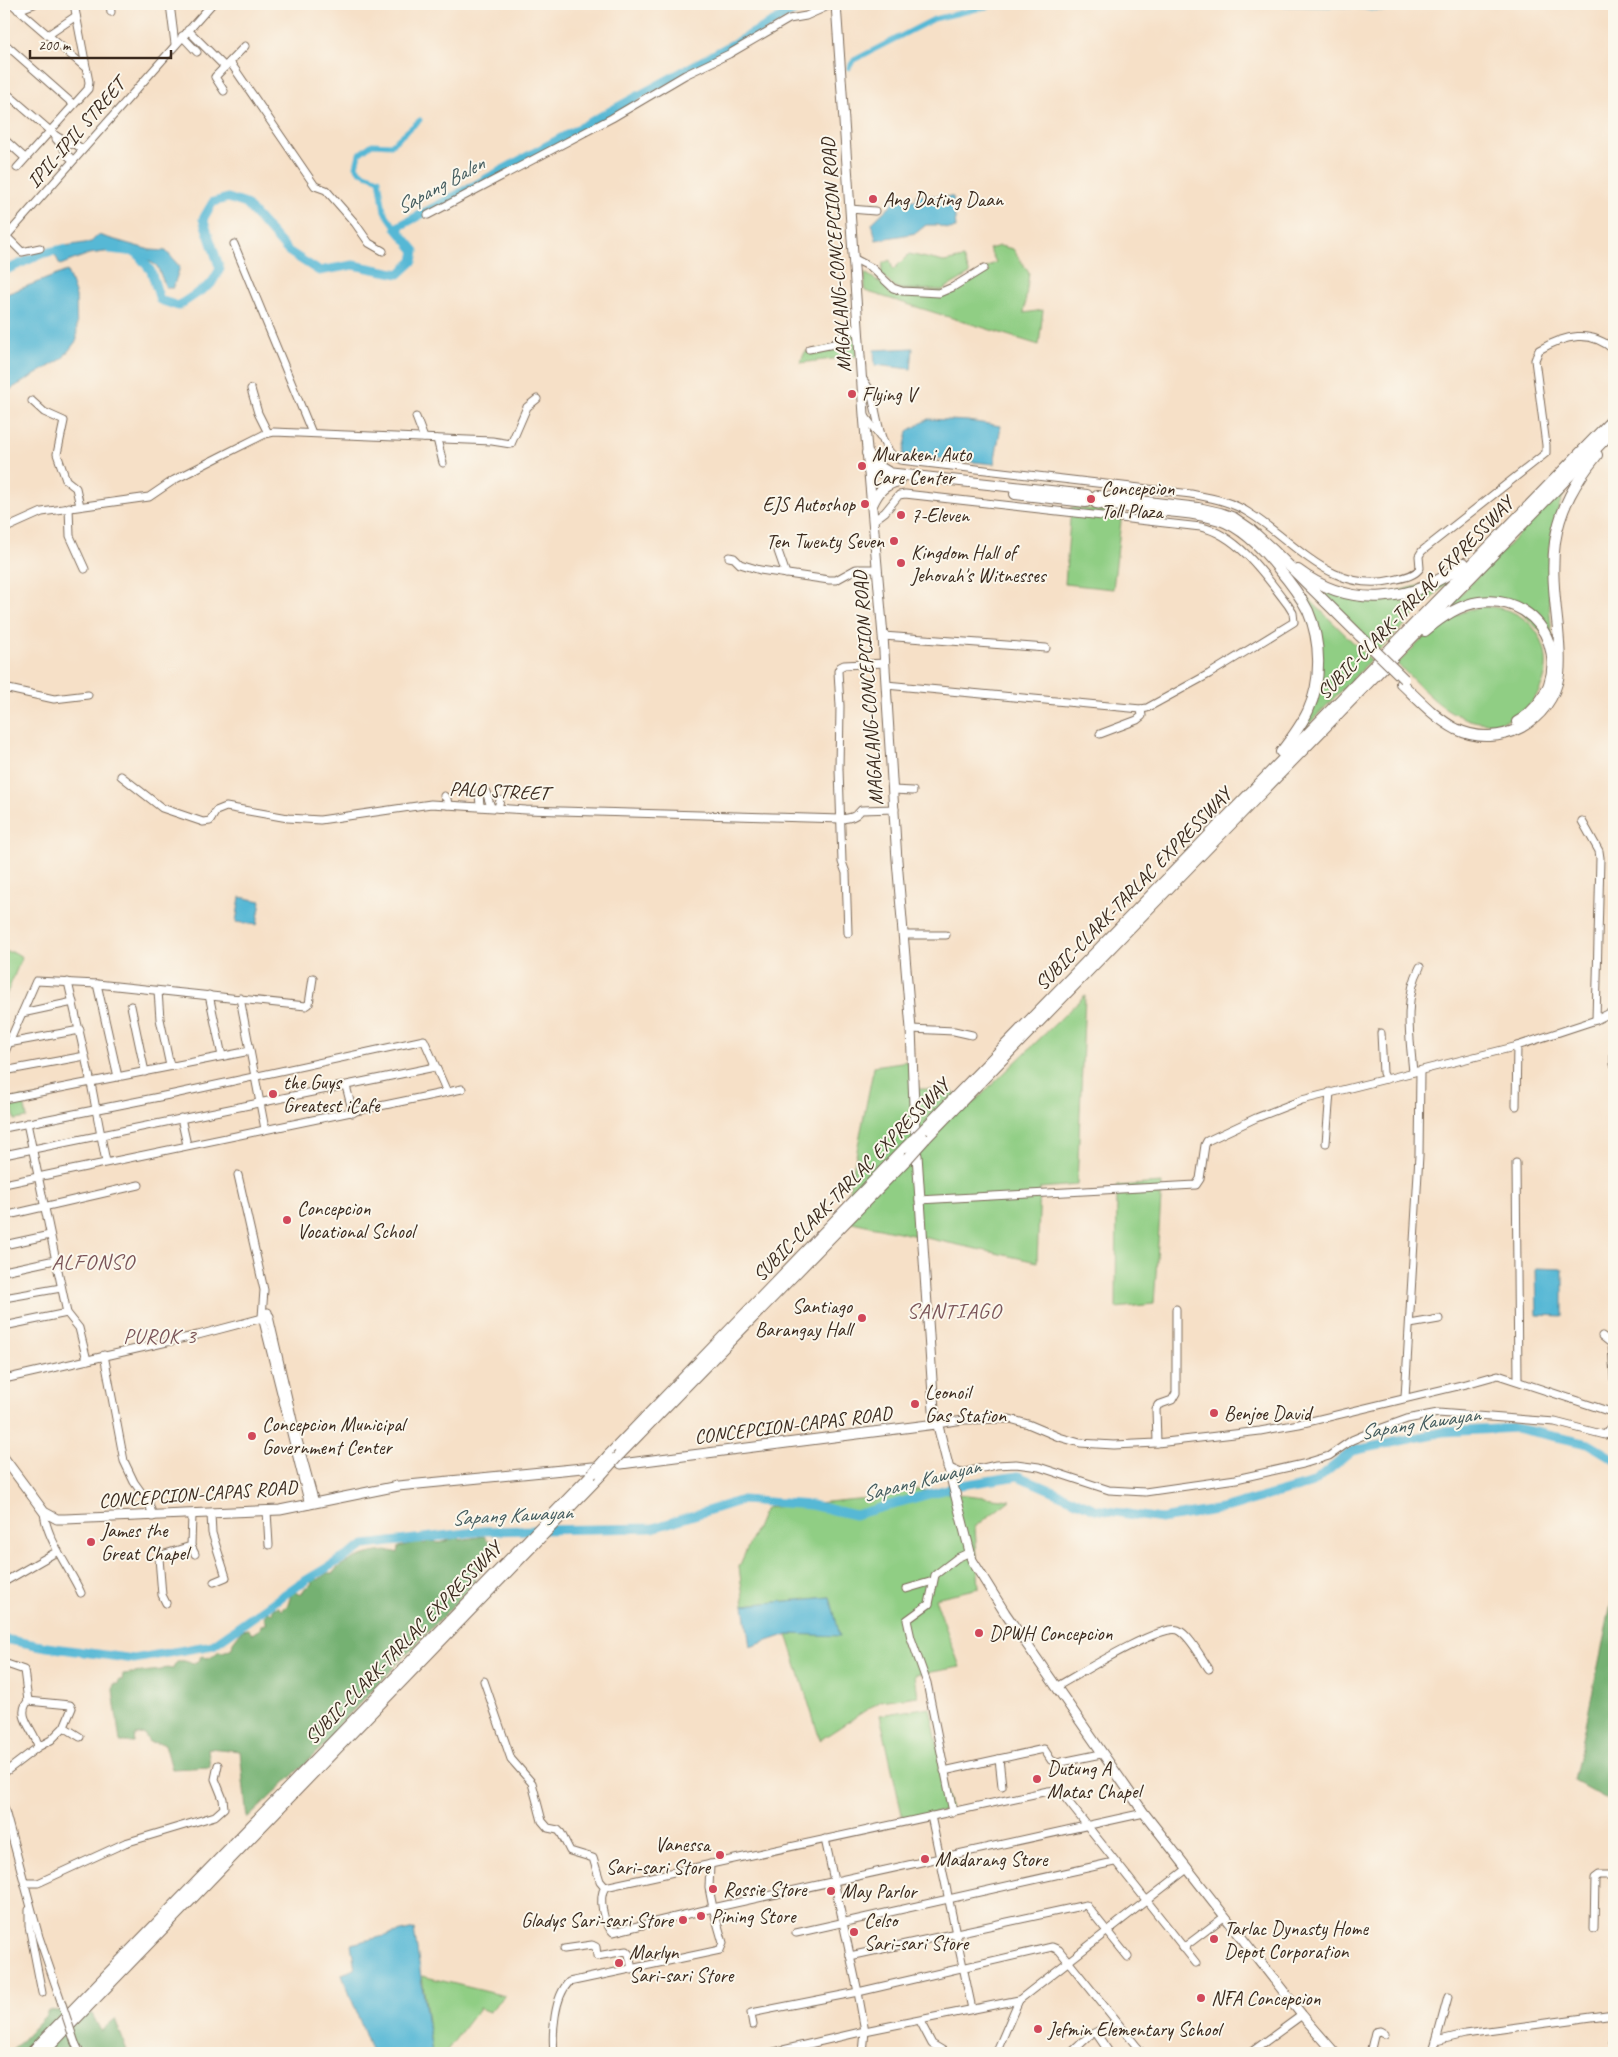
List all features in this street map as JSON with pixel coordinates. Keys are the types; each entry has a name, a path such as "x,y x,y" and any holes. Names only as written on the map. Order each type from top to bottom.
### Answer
{"highway":[{"name":"SUBIC-CLARK-TARLAC EXPRESSWAY","path":"31,2053 514,1560 581,1497 595,1472 620,1460 910,1153 921,1133 1614,418"},
{"name":"SUBIC-CLARK-TARLAC EXPRESSWAY","path":"921,1133 1395,655 1614,430"},
{"path":"869,475 1091,499 1198,515 1232,525 1272,555 1448,724 1469,734 1485,736 1513,732 1537,718 1546,707 1557,683 1560,673 1553,572 1558,527 1566,501 1578,479 1614,434"},
{"path":"867,454 882,469 899,478"},
{"path":"872,505 884,486 899,478"},
{"path":"1272,555 1327,586 1358,595 1385,597 1413,592 1441,579 1469,560 1490,540 1500,534"},
{"path":"1261,782 1309,710 1316,684 1318,660 1315,633 1308,611 1272,555"},
{"path":"1395,655 1448,614 1466,605 1479,602 1496,602 1512,606 1528,614 1539,626 1552,652 1552,675 1544,699 1526,717 1516,723 1499,728 1471,728 1452,720 1402,681"},
{"name":"SUBIC-CLARK-TARLAC EXPRESSWAY","path":"43,2053 514,1560 608,1456 910,1153"}],"main road":[{"name":"MAGALANG-CONCEPCION ROAD","path":"834,4 867,454 884,636 903,935 921,1133"},
{"path":"910,1153 919,1200 936,1424 968,1553 1005,1613 1144,1813 1302,2016 1335,2053"},
{"name":"CONCEPCION-CAPAS ROAD","path":"620,1460 936,1424"},
{"path":"4,1458 44,1512"},
{"name":"CONCEPCION-CAPAS ROAD","path":"44,1512 57,1519 65,1519 267,1512 398,1486 595,1472"}],"street":[{"path":"12,4 86,68"},
{"path":"18,10 34,4"},
{"path":"17,168 89,86 74,4"},
{"path":"110,4 111,12"},
{"path":"170,4 175,44"},
{"name":"IPIL-IPIL STREET","path":"5,238 212,4"},
{"path":"428,215 612,118 685,75 729,54 789,19 806,16 834,4"},
{"path":"48,35 76,16"},
{"path":"188,30 227,64 315,186 326,190 355,223 369,243 383,251"},
{"path":"182,36 197,52"},
{"path":"4,44 73,104"},
{"path":"224,91 214,77 245,46"},
{"path":"4,91 66,145 75,144 82,149"},
{"path":"4,139 25,158"},
{"path":"66,145 65,153 73,160"},
{"path":"850,209 875,211"},
{"path":"5,238 22,252 40,248"},
{"path":"234,244 312,433"},
{"path":"853,258 872,268 893,288 902,291 939,293 953,287 984,268"},
{"path":"809,349 834,344 846,331 858,328"},
{"path":"864,415 896,458 907,461 1191,494 1225,502 1249,512 1271,527 1306,557 1333,574 1364,582 1381,582 1416,573 1420,568 1419,556 1422,551 1546,453 1535,360 1539,350 1572,337 1582,336 1595,338 1614,350"},
{"path":"862,377 871,392 883,442"},
{"path":"251,389 268,433"},
{"path":"4,529 42,512 149,497 174,480 268,433 424,438 511,444 528,407 537,399"},
{"path":"32,401 44,412 64,421 57,454 66,480 76,488 80,506"},
{"path":"416,418 424,438"},
{"path":"438,439 443,463"},
{"path":"873,521 885,512 900,495 905,494 1201,527 1228,539 1249,558 1288,605 1293,613 1294,622 1209,674 1147,708 1141,709 886,685"},
{"path":"69,508 70,536 85,569"},
{"path":"779,548 778,551 786,574"},
{"path":"728,557 734,558 740,564 760,570 797,574 820,579 836,580 856,569 877,569"},
{"path":"884,636 1046,648"},
{"path":"848,933 846,873 842,862 839,769 839,669 844,666 885,663"},
{"path":"4,688 54,699 88,695"},
{"path":"1100,734 1137,720 1142,716 1141,709"},
{"name":"PALO STREET","path":"121,776 162,808 204,822 210,821 216,811 226,807 288,818 320,820 431,804 494,808 841,819 856,816 861,810 895,809"},
{"path":"893,790 913,791"},
{"path":"480,806 482,793 494,808 500,800"},
{"path":"444,796 447,799 448,805"},
{"path":"1582,822 1596,845 1600,858 1596,1020"},
{"path":"903,935 946,935"},
{"path":"1405,1398 1419,1156 1416,1072 1410,998 1412,984 1420,967"},
{"path":"4,1054 36,981 97,984 308,1006 313,978"},
{"path":"68,982 80,1030 106,1162"},
{"path":"97,984 118,1077"},
{"path":"158,991 160,1019 170,1066"},
{"path":"209,995 222,1056"},
{"path":"240,998 265,1129"},
{"path":"22,1013 73,1002"},
{"path":"131,1006 144,1072"},
{"path":"919,1200 1196,1186 1200,1179 1205,1145 1209,1139 1287,1105 1330,1092 1517,1046 1596,1020 1614,1011"},
{"path":"911,1029 954,1031 972,1035"},
{"path":"8,1043 80,1030"},
{"path":"1381,1033 1383,1073 1386,1079"},
{"path":"4,1128 334,1061 424,1040 447,1092"},
{"path":"1516,1106 1517,1046"},
{"path":"1614,1047 1614,1064"},
{"path":"4,1099 250,1051"},
{"path":"4,1071 85,1056"},
{"path":"4,1155 100,1134 346,1086 435,1066"},
{"path":"346,1086 353,1113"},
{"path":"4,1184 462,1089"},
{"path":"1326,1143 1330,1092"},
{"path":"181,1118 187,1145"},
{"path":"27,1123 37,1178 67,1313 79,1328 87,1360"},
{"path":"1516,1163 1518,1380"},
{"path":"238,1175 264,1290 266,1317 312,1504"},
{"path":"4,1216 139,1185"},
{"path":"4,1245 50,1235"},
{"path":"4,1271 55,1260"},
{"path":"4,1298 61,1288"},
{"path":"1157,1443 1156,1409 1158,1405 1172,1400 1176,1393 1176,1309"},
{"path":"4,1326 67,1313"},
{"path":"4,1379 198,1335 266,1317"},
{"path":"1410,1324 1439,1320"},
{"path":"1602,1336 1612,1344 1614,1380"},
{"path":"104,1355 124,1461 134,1482 149,1503 153,1517"},
{"path":"936,1424 964,1420 1010,1419 1080,1443 1114,1445 1157,1443 1260,1431 1300,1424 1466,1384 1494,1375 1518,1380 1613,1412 1613,1424 1605,1435 1555,1422 1438,1413 1407,1419 1380,1429 1352,1440 1329,1456 1303,1464 1236,1479 1145,1492 1109,1490 1039,1467 1016,1464 996,1465 961,1473 948,1470"},
{"path":"44,1512 44,1520 80,1593"},
{"path":"267,1512 269,1545"},
{"path":"210,1514 212,1533 226,1577 214,1582"},
{"path":"192,1515 191,1546 195,1554"},
{"path":"166,1603 162,1595 159,1558 165,1554 191,1546"},
{"path":"4,1582 58,1551"},
{"path":"952,1812 928,1682 911,1638 907,1620 929,1604 933,1581 940,1571 968,1553"},
{"path":"906,1589 933,1581"},
{"path":"1056,1687 1133,1645 1166,1630 1174,1629 1184,1634 1209,1669"},
{"path":"4,1663 24,1670 28,1701 25,1706 24,1718 37,1741 38,1748"},
{"path":"484,1681 511,1759 532,1782 542,1821 548,1828 558,1830 561,1833 570,1851 590,1855 593,1858 600,1881 605,1887"},
{"path":"4,1773 51,1740 64,1727 72,1708 70,1705 28,1701"},
{"path":"64,1727 80,1737"},
{"path":"1039,1740 1051,1760 1057,1763 1102,1754"},
{"path":"944,1771 1044,1749"},
{"path":"999,1759 1002,1786"},
{"path":"25,1883 38,1883 125,1843 214,1816 224,1808 224,1799 215,1780 218,1764"},
{"path":"605,1887 825,1838 1055,1790 1063,1793 1088,1824 1114,1862 1196,1963"},
{"path":"4,1808 30,1905 75,2043 80,2053"},
{"path":"605,1887 601,1901 610,1930 613,1932 712,1908 1144,1813"},
{"path":"931,1816 972,2009"},
{"path":"825,1838 865,2031 863,2053"},
{"path":"796,1933 1114,1862"},
{"path":"554,2053 553,2042 557,2006 562,1989 568,1982 720,1950 723,1943 712,1908 709,1888 710,1864"},
{"path":"770,2053 865,2031 1019,2000 1187,1869"},
{"path":"1594,1929 1595,1878 1599,1875 1614,1875"},
{"path":"30,1905 28,1926 42,1993"},
{"path":"850,1956 1086,1905 1128,1957"},
{"path":"1184,1948 1224,1917"},
{"path":"564,1949 592,1945 596,1947 598,1956 623,1950 629,1954 632,1970"},
{"path":"752,2025 752,2013 858,1992 1052,1948 1060,1950 1137,2052"},
{"path":"1432,2053 1448,1997"},
{"path":"996,2053 1019,2000"},
{"path":"1436,2041 1465,2034 1614,2014"},
{"path":"1250,2053 1302,2016"},
{"path":"920,2021 932,2044 947,2053"},
{"path":"1071,2053 1085,2039 1116,2022"},
{"path":"1370,2053 1375,2032 1380,2031 1385,2034"},
{"path":"1096,2033 1109,2052"}],"green space":[{"path":"1000,246 1013,249 1029,273 1024,313 1043,310 1039,345 865,291 865,273 892,290 949,292 996,262 989,249"},
{"path":"909,254 944,262 963,258 970,274 942,290 900,289 893,286 881,274 883,263 890,260 893,270"},
{"path":"855,333 857,356 800,363 805,352 836,346 846,336"},
{"path":"1569,483 1560,503 1550,542 1548,582 1553,644 1509,600 1443,612"},
{"path":"1071,507 1122,513 1113,589 1065,584"},
{"path":"1448,579 1449,581 1380,650 1313,586 1363,599"},
{"path":"1304,594 1371,660 1304,729 1321,669"},
{"path":"1481,607 1503,609 1521,617 1534,629 1543,644 1546,662 1544,680 1535,697 1520,713 1506,720 1491,723 1476,722 1453,713 1427,694 1397,664 1445,621 1468,610"},
{"path":"4,952 14,952 22,957 4,1000"},
{"path":"1085,995 1077,1185 1040,1188 1037,1262 843,1220 874,1066 908,1061 919,1089 951,1089 966,1110"},
{"path":"23,1097 27,1118 15,1120 11,1100"},
{"path":"1162,1183 1154,1304 1116,1308 1117,1186"},
{"path":"914,1489 1010,1500 975,1527 979,1588 935,1598 960,1667 915,1675 918,1696 880,1701 820,1740 787,1634 839,1635 830,1597 744,1605 739,1567 765,1508 878,1497"},
{"path":"484,1536 488,1541 501,1542 494,1547 495,1551 468,1590 337,1727 337,1733 247,1819 240,1751 208,1748 210,1767 172,1769 165,1744 149,1742 144,1734 135,1735 134,1742 120,1742 113,1690 114,1684 118,1684 119,1680 122,1680 123,1674 166,1668 173,1669 174,1665 178,1662 184,1661 193,1664 200,1660 200,1657 204,1656 206,1658 213,1656 219,1651 223,1652 232,1648 233,1642 242,1630 248,1629 252,1634 260,1629 261,1625 266,1624 264,1619 268,1611 272,1613 274,1608 279,1607 282,1610 288,1605 292,1591 301,1595 305,1588 312,1584 311,1579 315,1577 318,1580 327,1573 333,1573 344,1563 363,1555 383,1551 398,1553 399,1547 420,1541 425,1544 428,1540 439,1543 459,1537 460,1540"},
{"path":"1614,1590 1614,1803 1574,1781"},
{"path":"930,1707 950,1810 903,1819 880,1715"},
{"path":"422,1976 505,1996 489,2012 479,2008 445,2053 432,2053"},
{"path":"48,2010 92,2014 101,2031 115,2019 128,2053 10,2053 46,2015"}],"water":[{"path":"916,195 953,197 956,228 948,229 937,225 926,225 916,233 876,240 872,223 896,200 917,200"},
{"path":"98,235 150,250 166,251 180,267 173,288 166,288 157,266 129,249 89,254 60,265 52,248 91,242"},
{"path":"67,271 76,296 77,340 62,359 4,393 4,295"},
{"path":"913,348 911,369 875,365 874,350"},
{"path":"928,419 968,421 1001,426 994,464 903,455 908,431"},
{"path":"240,897 261,901 257,925 236,922"},
{"path":"1536,1268 1563,1269 1563,1316 1537,1315"},
{"path":"830,1597 840,1636 788,1634 750,1647 744,1605"},
{"path":"414,1929 432,2053 372,2053 342,1974 355,1969 351,1944"}],"waterway":[{"name":"Sapang Balen","path":"565,136 806,4"},
{"path":"854,60 934,19 999,4"},
{"path":"1257,4 1339,5 1384,9"},
{"path":"849,68 852,63"},
{"path":"396,228 384,211 379,179 360,172 356,166 359,154 372,144 391,145 420,120"},
{"name":"Sapang Balen","path":"110,249 136,252 151,271 160,300 178,306 211,284 220,269 203,219 213,202 228,198 246,204 288,251 319,271 353,265 399,274 413,261 415,251 396,228 563,137"},
{"name":"Sapang Balen","path":"4,271 44,253 64,249"},
{"name":"Sapang Kawayan","path":"4,1639 134,1659 213,1645 298,1585 365,1545 483,1531 653,1528 742,1500 811,1505 855,1515 961,1485 1018,1476 1095,1509 1161,1519 1222,1509 1313,1483 1352,1451 1443,1432 1516,1428 1589,1444 1614,1459"}],"place":[{"name":"Ang Dating Daan","path":"873,199"},
{"name":"Flying V","path":"852,394"},
{"name":"Murakeni Auto Care Center","path":"862,466"},
{"name":"Concepcion Toll Plaza","path":"1091,499"},
{"name":"EJS Autoshop","path":"865,504"},
{"name":"7-Eleven","path":"901,515"},
{"name":"Ten Twenty Seven","path":"894,541"},
{"name":"Kingdom Hall of Jehovah's Witnesses","path":"901,563"},
{"name":"the Guys Greatest iCafe","path":"273,1094"},
{"name":"Concepcion Vocational School","path":"287,1220"},
{"name":"Santiago Barangay Hall","path":"862,1318"},
{"name":"Leonoil Gas Station","path":"915,1404"},
{"name":"Benjoe David","path":"1214,1413"},
{"name":"Concepcion Municipal Government Center","path":"252,1436"},
{"name":"James the Great Chapel","path":"91,1542"},
{"name":"DPWH Concepcion","path":"979,1633"},
{"name":"Dutung A Matas Chapel","path":"1037,1779"},
{"name":"Vanessa Sari-sari Store","path":"720,1855"},
{"name":"Madarang Store","path":"925,1859"},
{"name":"Rossie Store","path":"713,1889"},
{"name":"May Parlor","path":"831,1891"},
{"name":"Pining Store","path":"701,1916"},
{"name":"Gladys Sari-sari Store","path":"683,1920"},
{"name":"Celso Sari-sari Store","path":"854,1932"},
{"name":"Tarlac Dynasty Home Depot Corporation","path":"1214,1939"},
{"name":"Marlyn Sari-sari Store","path":"619,1963"},
{"name":"NFA Concepcion","path":"1201,1998"},
{"name":"Jefmin Elementary School","path":"1038,2029"}],"district":[{"name":"ALFONSO","path":"93,1262"},
{"name":"SANTIAGO","path":"954,1311"},
{"name":"PUROK 3","path":"160,1336"}]}
